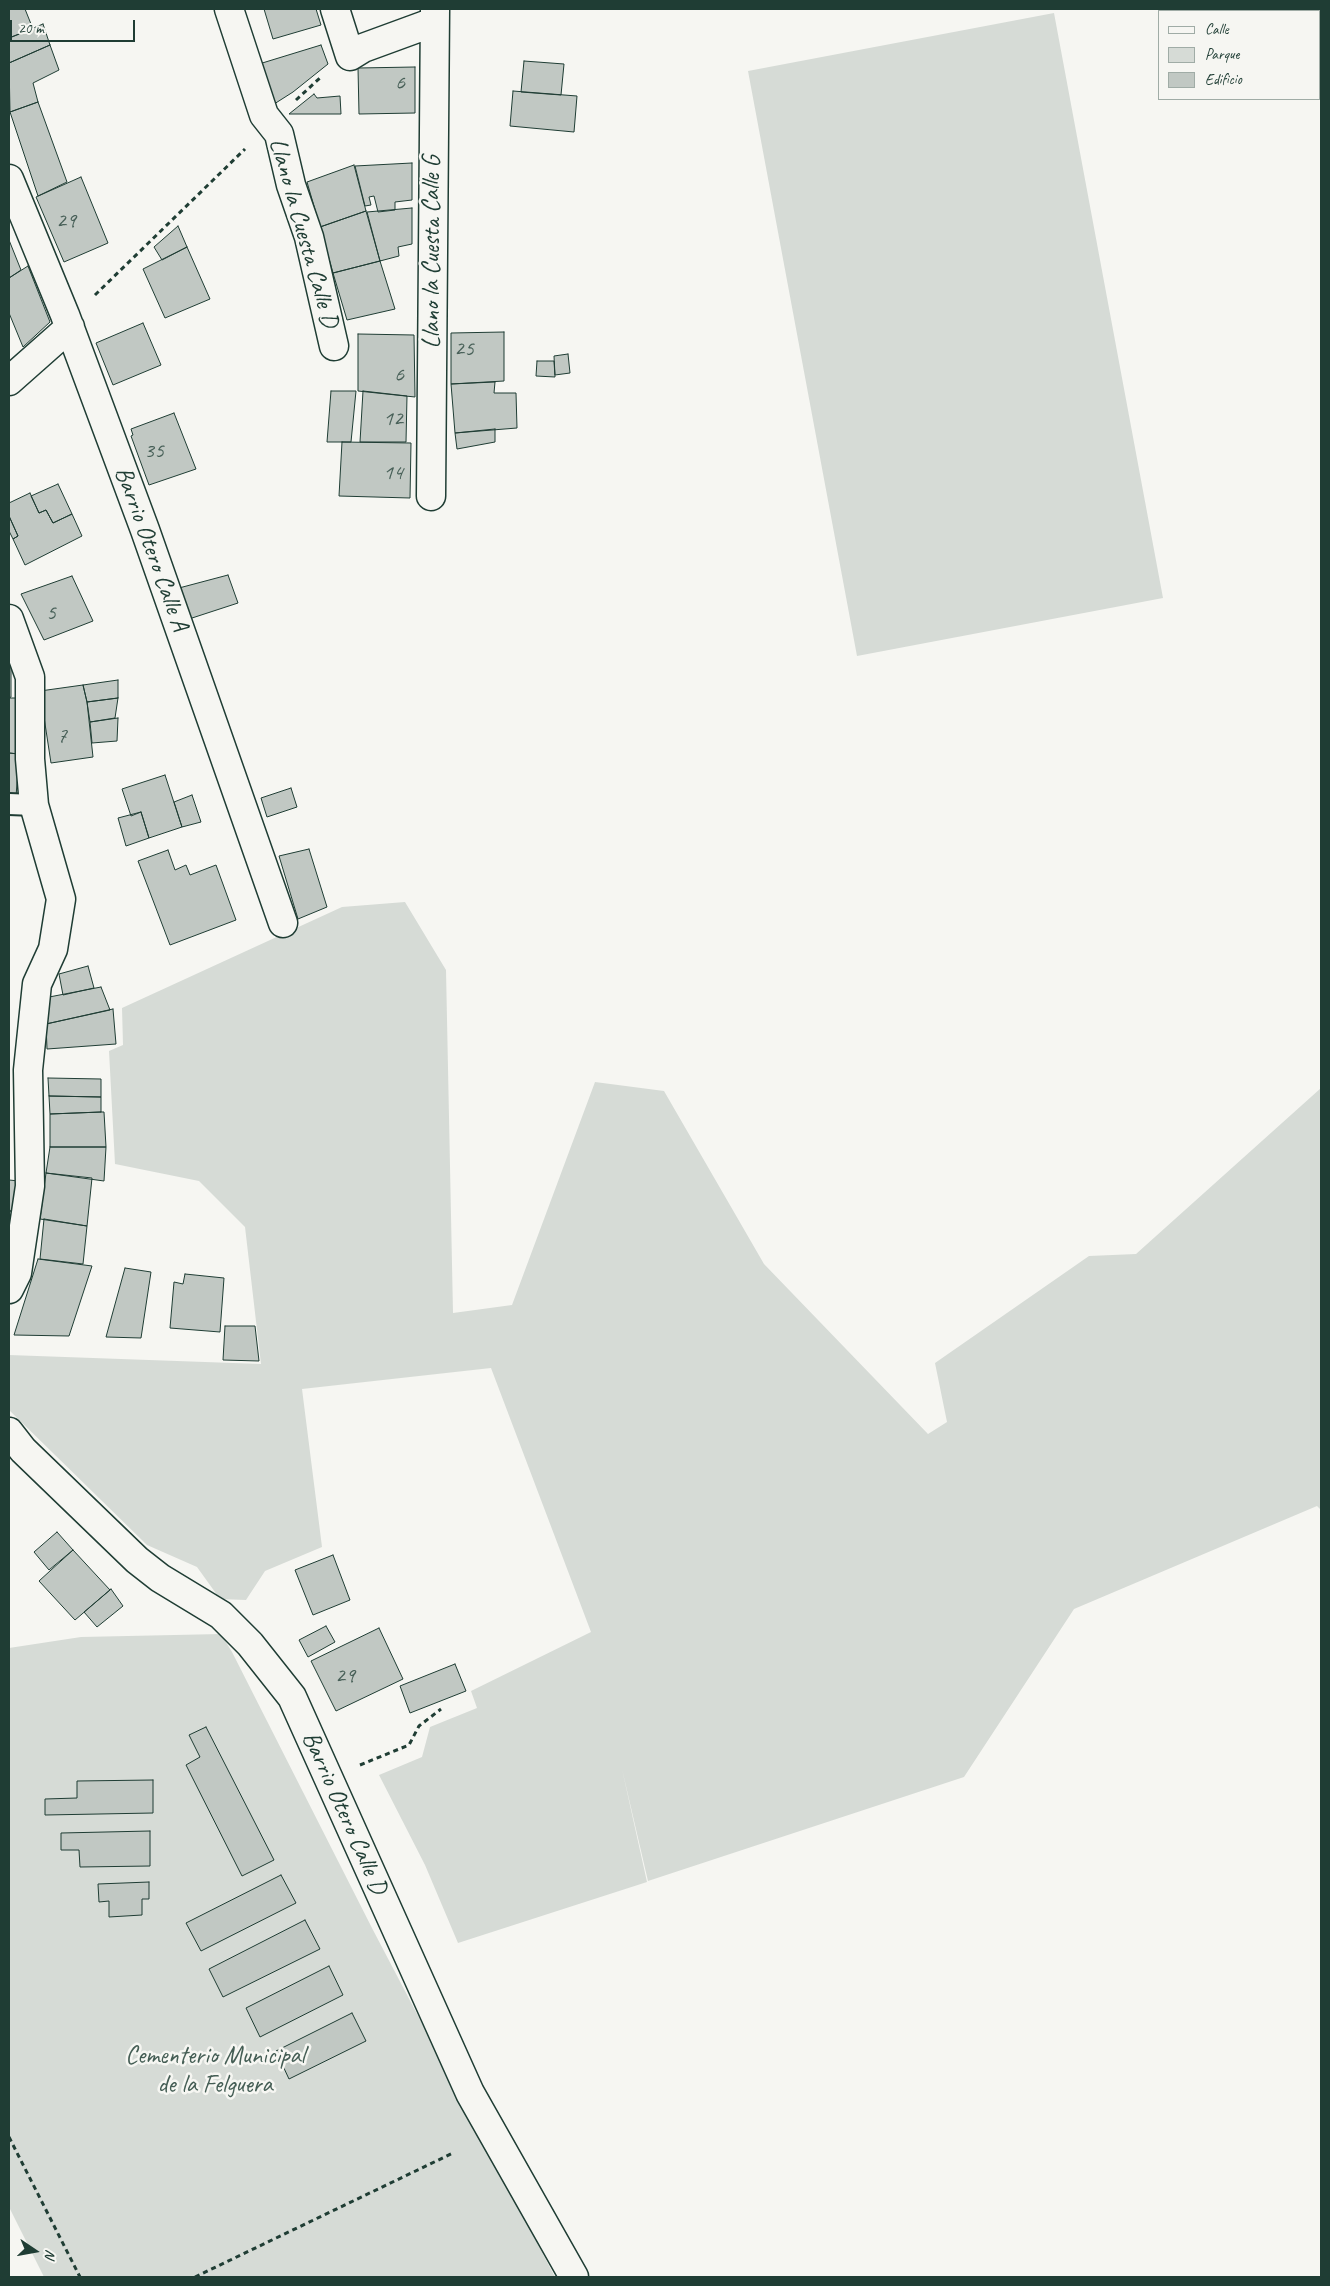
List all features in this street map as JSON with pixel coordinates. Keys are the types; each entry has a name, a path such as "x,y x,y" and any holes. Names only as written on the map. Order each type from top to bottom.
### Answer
{"street":[{"name":"Llano la Cuesta Calle D","path":"229,9 264,115 280,134 291,185 309,237 334,346"},
{"path":"335,9 350,56 434,15"},
{"name":"Llano la Cuesta Calle G","path":"431,496 434,15"},
{"name":"Barrio Otero Calle A","path":"9,179 67,321 145,530 284,923"},
{"path":"9,380 67,321"},
{"path":"9,619 30,677 30,759 22,804 61,898 53,949 37,984 28,1070 30,1186 17,1273 9,1289"},
{"name":"Barrio Otero Calle D","path":"9,1432 23,1450 137,1560 160,1578 221,1615 250,1644 292,1697 470,2093 573,2277"}],"path":[{"path":"67,321 271,124 332,68 350,56"},
{"path":"360,1765 409,1745 419,1726 441,1710"},
{"path":"9,2137 80,2277"},
{"path":"196,2277 453,2153"}],"green space":[{"path":"1054,13 1163,598 857,656 748,71"},
{"path":"405,902 446,970 453,1313 512,1305 595,1082 664,1091 764,1264 928,1434 947,1422 935,1363 1089,1256 1136,1254 1321,1088 1321,1510 1317,1506 1074,1609 964,1777 648,1881 622,1769 647,1882 458,1943 425,1865 379,1775 422,1757 430,1727 477,1708 471,1691 591,1632 491,1368 302,1389 322,1547 265,1571 246,1600 220,1599 197,1567 147,1545 9,1410 9,1355 261,1364 245,1227 199,1181 115,1164 109,1051 123,1045 122,1008 342,907"},
{"name":"Cementerio Municipal de la Felguera","path":"221,1634 232,1652 373,1930 555,2277 44,2277 9,2207 9,1648 81,1637"}],"building":[{"path":"9,9 25,9 33,29 9,38"},
{"path":"264,9 316,9 321,25 273,39"},
{"path":"43,24 50,45 9,63 9,38"},
{"path":"50,45 59,70 33,83 38,102 10,112 9,63"},
{"path":"321,45 328,64 293,92 271,106 259,64"},
{"path":"524,61 564,64 561,95 521,92"},
{"path":"415,67 415,113 359,114 358,68"},
{"path":"513,91 577,96 574,132 510,126"},
{"path":"314,94 317,98 340,96 341,114 289,114"},
{"path":"38,102 67,182 38,196 10,112"},
{"path":"412,163 412,200 395,202 395,210 378,212 374,196 369,197 371,205 365,206 355,166"},
{"path":"354,165 366,211 320,227 307,182"},
{"path":"81,177 108,243 64,262 36,197"},
{"path":"412,208 412,244 398,247 399,256 380,261 367,212"},
{"path":"366,211 380,261 333,273 320,227"},
{"path":"178,226 187,247 162,260 154,247"},
{"path":"9,240 21,270 9,278"},
{"path":"187,247 210,299 165,318 143,269"},
{"path":"380,261 395,309 347,320 333,273"},
{"path":"28,266 50,322 23,347 9,313 9,278"},
{"path":"143,323 161,365 113,385 96,343"},
{"path":"504,332 504,381 451,384 451,333"},
{"path":"358,334 414,335 415,397 358,391"},
{"path":"568,354 570,373 555,375 554,356"},
{"path":"537,361 554,361 555,377 536,376"},
{"path":"495,382 494,393 516,393 517,428 455,433 451,384"},
{"path":"331,391 356,391 351,442 327,442"},
{"path":"363,391 407,396 406,442 360,442"},
{"path":"174,413 196,469 149,485 131,436 133,435 131,429"},
{"path":"495,429 495,442 457,449 455,433"},
{"path":"342,442 411,443 410,498 339,496"},
{"path":"58,484 72,514 53,523 46,510 39,513 31,496"},
{"path":"30,493 39,513 46,510 53,523 72,514 82,536 25,565 13,539 18,536 9,516 9,503"},
{"path":"9,516 18,536 13,539 9,531"},
{"path":"228,575 238,603 189,619 179,588"},
{"path":"72,576 93,621 44,640 21,594"},
{"path":"9,662 11,662 11,697 9,698"},
{"path":"118,680 118,698 87,702 83,685"},
{"path":"83,685 87,702 93,757 51,763 40,691"},
{"path":"9,698 22,698 19,754 9,753"},
{"path":"118,698 115,718 90,722 87,702"},
{"path":"118,718 117,741 92,743 90,722"},
{"path":"9,753 19,754 16,797 9,797"},
{"path":"165,775 182,827 149,838 141,812 131,816 122,789"},
{"path":"291,788 297,807 267,817 261,798"},
{"path":"192,795 201,822 182,827 174,802"},
{"path":"141,812 149,838 126,846 118,818"},
{"path":"309,849 327,907 298,919 279,856"},
{"path":"168,850 175,870 186,865 190,875 216,865 236,920 170,945 138,861"},
{"path":"88,966 94,988 63,995 59,974"},
{"path":"101,987 110,1010 46,1024 44,998"},
{"path":"113,1009 116,1044 47,1049 46,1024"},
{"path":"48,1078 101,1079 101,1097 49,1096"},
{"path":"49,1096 101,1097 101,1112 50,1114"},
{"path":"104,1112 106,1147 50,1147 50,1114"},
{"path":"50,1147 106,1147 104,1181 46,1173"},
{"path":"46,1173 92,1178 87,1226 40,1219"},
{"path":"9,1180 19,1181 15,1211 9,1211"},
{"path":"9,1211 15,1211 16,1231 9,1231"},
{"path":"44,1219 87,1226 83,1264 40,1259"},
{"path":"38,1259 92,1266 69,1336 14,1335"},
{"path":"125,1268 151,1272 141,1338 106,1337"},
{"path":"185,1274 224,1278 220,1332 170,1328 174,1282 183,1284"},
{"path":"225,1326 255,1326 259,1361 223,1360"},
{"path":"57,1532 73,1550 49,1570 34,1552"},
{"path":"73,1550 110,1590 75,1620 39,1581"},
{"path":"333,1555 350,1600 313,1615 295,1570"},
{"path":"111,1589 123,1606 97,1627 84,1612"},
{"path":"326,1626 335,1642 308,1657 299,1640"},
{"path":"379,1628 403,1679 336,1711 311,1661"},
{"path":"455,1664 466,1691 410,1713 400,1686"},
{"path":"206,1727 274,1860 242,1876 186,1765 200,1757 189,1735"},
{"path":"153,1780 153,1813 45,1815 45,1799 77,1798 77,1781"},
{"path":"150,1831 150,1866 80,1867 79,1850 61,1850 61,1833"},
{"path":"281,1875 296,1903 201,1951 186,1923"},
{"path":"149,1882 149,1899 142,1899 142,1915 109,1917 109,1901 99,1902 98,1884"},
{"path":"305,1920 320,1949 223,1997 209,1969"},
{"path":"329,1966 343,1995 260,2037 246,2008"},
{"path":"352,2013 366,2041 289,2079 276,2051"}]}
